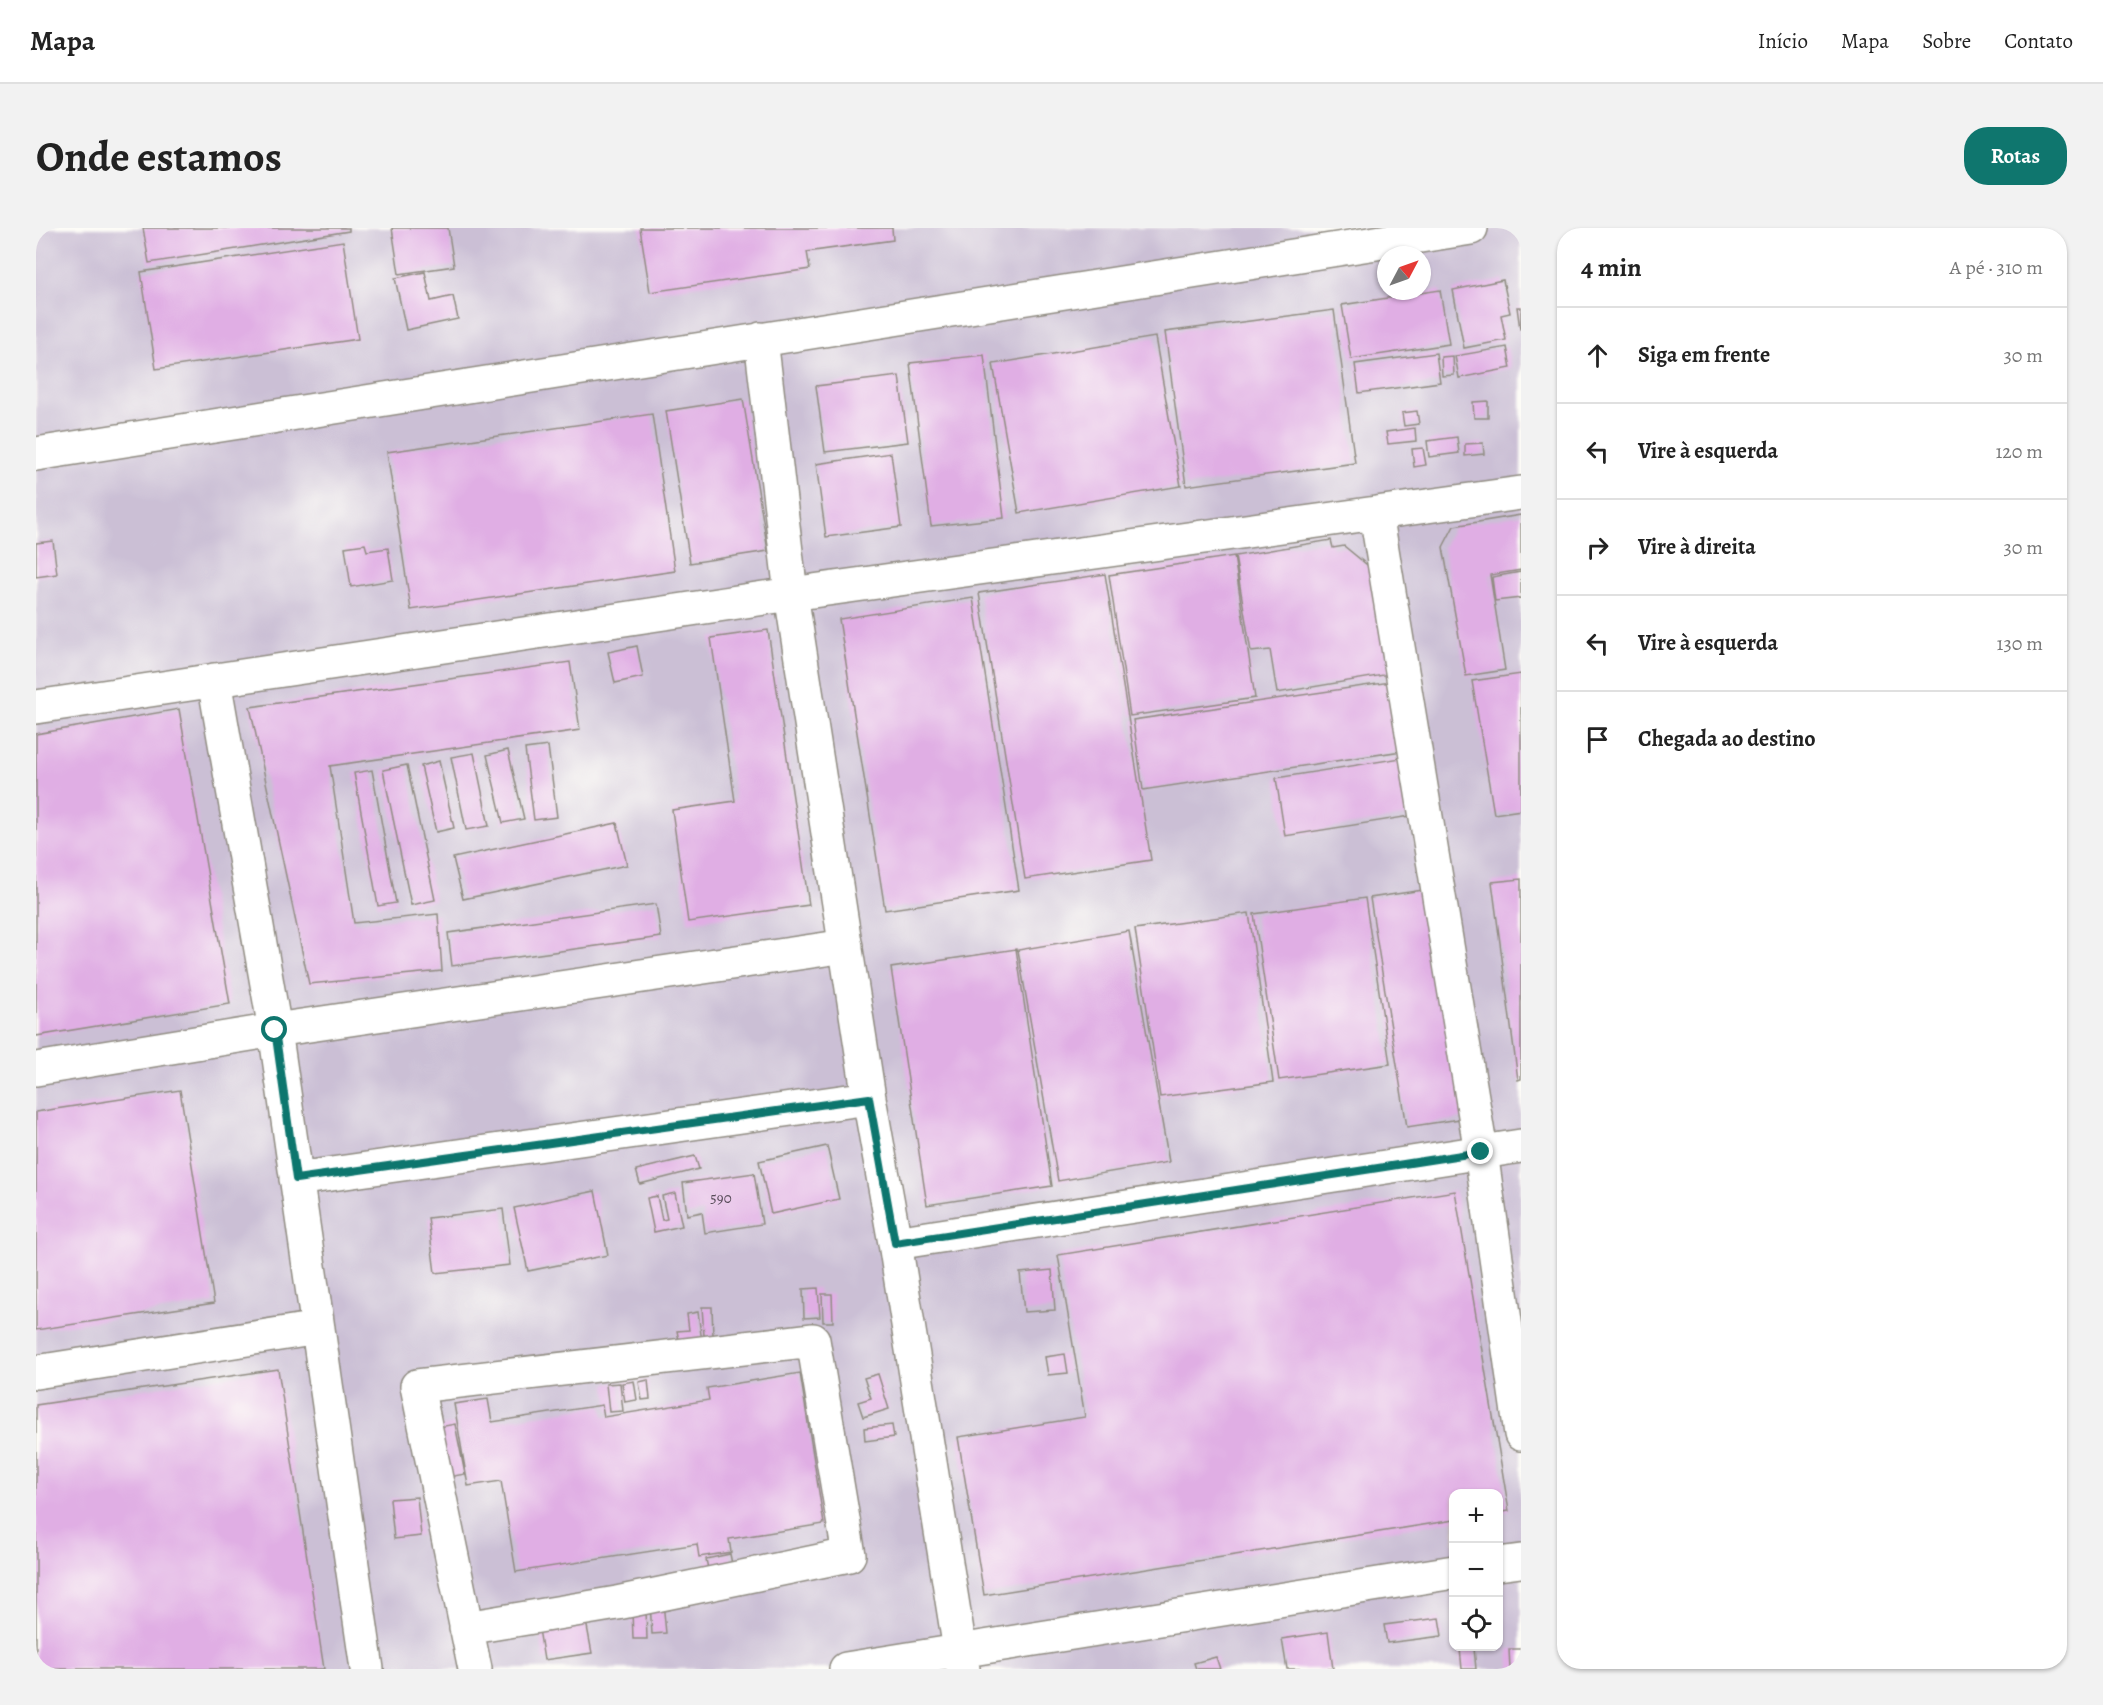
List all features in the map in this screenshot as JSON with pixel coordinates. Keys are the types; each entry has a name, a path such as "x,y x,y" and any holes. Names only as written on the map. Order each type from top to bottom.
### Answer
{"street":[{"path":"36,454 1471,228"},
{"path":"761,339 791,594 869,1098 895,1243 961,1660"},
{"path":"36,707 791,594 1521,493"},
{"path":"1376,513 1481,1152 1521,1434"},
{"path":"214,680 275,1030 367,1669"},
{"path":"36,1069 275,1030 846,946"},
{"path":"296,1179 869,1098"},
{"path":"895,1243 1521,1146"},
{"path":"36,1372 318,1328"},
{"path":"466,1628 617,1603 849,1555 813,1340 417,1386 466,1628 475,1669"},
{"path":"1503,1563 1521,1561"},
{"path":"846,1669 961,1660 1449,1573"}],"shaded area":[{"path":"36,228 1521,228 1521,1669 36,1669"}],"building":[{"path":"143,228 349,228 349,231 149,263"},
{"path":"392,228 448,228 454,266 399,274"},
{"path":"640,228 892,228 893,240 807,252 810,269 650,292"},
{"path":"343,241 358,339 156,369 141,272"},
{"path":"425,272 431,301 453,296 458,319 406,330 395,278"},
{"path":"1503,280 1510,313 1501,315 1506,340 1464,348 1453,290"},
{"path":"1440,290 1449,344 1351,359 1342,305 1377,300 1431,300 1431,291"},
{"path":"1517,307 1521,307 1521,329 1520,329"},
{"path":"1334,310 1355,463 1186,486 1165,332"},
{"path":"1155,337 1181,486 1019,513 993,364"},
{"path":"1507,347 1511,368 1459,378 1455,356"},
{"path":"1436,353 1440,382 1359,393 1355,364"},
{"path":"984,355 1004,518 931,526 910,363"},
{"path":"1453,356 1454,375 1442,376 1441,357"},
{"path":"899,376 908,442 825,452 816,386"},
{"path":"743,399 768,551 690,563 666,411"},
{"path":"1488,401 1488,418 1474,418 1473,402"},
{"path":"1417,411 1419,424 1404,426 1402,413"},
{"path":"652,414 675,571 411,610 387,452"},
{"path":"1415,428 1416,441 1388,444 1386,432"},
{"path":"1457,437 1459,453 1429,457 1427,441"},
{"path":"1483,443 1484,454 1465,456 1465,444"},
{"path":"1423,448 1426,465 1414,467 1412,449"},
{"path":"891,453 901,527 826,537 816,464"},
{"path":"1521,515 1521,570 1490,575 1505,670 1466,676 1443,547 1454,526"},
{"path":"1331,540 1333,548 1344,546 1372,569 1390,674 1277,693 1270,650 1251,652 1235,556"},
{"path":"53,541 57,574 36,577 36,543"},
{"path":"365,544 367,551 388,548 393,580 351,587 345,547"},
{"path":"1234,556 1255,698 1130,716 1109,575"},
{"path":"1521,572 1521,598 1495,601 1492,577"},
{"path":"1105,574 1151,860 1025,879 979,593"},
{"path":"973,598 1019,890 885,910 839,619"},
{"path":"768,630 809,905 688,922 672,810 735,801 711,638"},
{"path":"637,646 643,677 615,683 608,652"},
{"path":"570,662 580,730 330,766 354,923 438,914 442,971 309,984 250,707"},
{"path":"1521,674 1521,810 1494,814 1472,681"},
{"path":"1397,681 1408,750 1143,790 1133,720"},
{"path":"179,709 230,1004 36,1036 36,734"},
{"path":"548,746 557,817 534,820 525,749"},
{"path":"508,750 524,819 503,823 487,755"},
{"path":"474,753 489,826 466,830 451,757"},
{"path":"1407,757 1417,815 1285,836 1276,778"},
{"path":"439,761 454,828 436,832 421,766"},
{"path":"407,765 435,900 411,905 383,770"},
{"path":"372,770 396,903 378,906 354,773"},
{"path":"617,823 627,865 463,899 453,858"},
{"path":"1521,879 1521,1079 1518,1080 1492,882"},
{"path":"1429,889 1466,1118 1407,1127 1370,898"},
{"path":"1365,898 1390,1064 1279,1080 1254,914"},
{"path":"656,904 661,937 452,966 448,933"},
{"path":"1249,913 1273,1082 1160,1097 1135,929"},
{"path":"1129,931 1169,1162 1058,1181 1018,950"},
{"path":"1016,949 1052,1186 927,1205 891,968"},
{"path":"180,1090 214,1303 36,1330 36,1112"},
{"path":"827,1146 839,1199 771,1214 759,1161"},
{"path":"695,1156 699,1169 640,1184 636,1170"},
{"path":"754,1173 762,1224 705,1233 702,1212 687,1215 683,1183"},
{"path":"595,1191 608,1255 528,1271 514,1208"},
{"path":"1455,1191 1509,1511 1503,1512 1503,1489 1449,1489 1449,1521 984,1595 958,1437 1085,1417 1058,1255"},
{"path":"675,1193 682,1226 654,1232 647,1198 657,1196 662,1220 667,1219 662,1196"},
{"path":"503,1209 510,1265 435,1273 428,1218"},
{"path":"1052,1270 1055,1310 1024,1312 1020,1273"},
{"path":"818,1288 820,1317 804,1318 803,1289"},
{"path":"822,1294 832,1294 833,1322 823,1322"},
{"path":"702,1307 712,1307 713,1336 704,1336"},
{"path":"698,1312 702,1342 680,1345 677,1331 689,1330 687,1314"},
{"path":"1065,1354 1068,1373 1048,1375 1045,1357"},
{"path":"278,1369 324,1669 36,1669 36,1405"},
{"path":"800,1373 824,1524 729,1539 731,1552 699,1557 697,1544 516,1572 501,1481 468,1486 454,1404 488,1399 492,1422 602,1405 604,1417 709,1400 707,1388"},
{"path":"878,1374 889,1409 863,1417 858,1402 871,1398 864,1378"},
{"path":"648,1380 650,1399 642,1400 639,1382"},
{"path":"634,1381 637,1400 625,1402 622,1383"},
{"path":"620,1383 623,1411 609,1412 606,1384"},
{"path":"455,1424 465,1474 449,1477 439,1427"},
{"path":"892,1425 894,1437 865,1441 864,1428"},
{"path":"417,1497 421,1536 394,1539 390,1499"},
{"path":"730,1554 732,1564 708,1569 706,1559"},
{"path":"663,1602 666,1633 652,1634 650,1604"},
{"path":"646,1609 647,1639 633,1639 632,1610"},
{"path":"1439,1618 1442,1636 1387,1643 1384,1625"},
{"path":"586,1621 592,1653 544,1660 539,1629"},
{"path":"1328,1632 1333,1669 1287,1669 1282,1639"},
{"path":"1509,1649 1521,1649 1521,1669 1510,1669"},
{"path":"1460,1651 1474,1651 1476,1669 1462,1669"},
{"path":"1216,1657 1220,1669 1196,1669 1194,1663"}],"route":[{"path":"275,1030 296,1179 869,1098 895,1243 1481,1152"}]}
